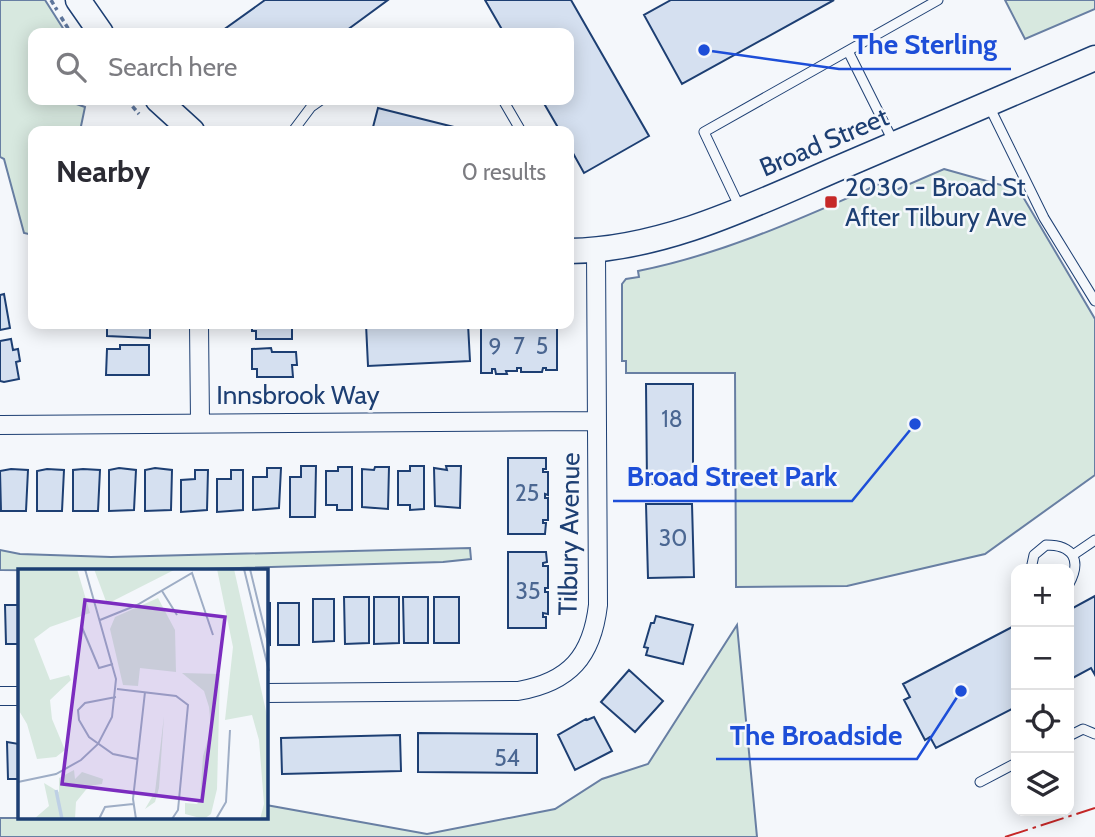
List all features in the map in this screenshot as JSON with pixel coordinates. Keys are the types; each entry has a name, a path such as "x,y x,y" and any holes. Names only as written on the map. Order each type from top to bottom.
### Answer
{"street":[{"path":"78,0 98,28"},
{"name":"Broad Street","path":"574,251 596,251 654,240 741,210 1095,58"},
{"path":"164,105 187,126"},
{"name":"Tilbury Avenue","path":"268,693 518,691 551,682 566,673 586,650 598,605 596,251"},
{"path":"199,329 200,422"},
{"name":"Innsbrook Way","path":"0,425 597,421"},
{"path":"0,696 18,696"}],"lane":[{"path":"741,210 704,132 938,0"},
{"path":"848,51 894,144"},
{"path":"988,104 1044,218 1095,301"},
{"path":"297,126 314,105"},
{"path":"506,105 518,126"},
{"path":"1073,555 1095,540"},
{"path":"1032,564 1034,555 1046,545 1061,545 1073,555 1076,570 1074,574"},
{"path":"1074,734 1083,729 1095,734"},
{"path":"980,782 1011,766"}],"shaded area":[{"path":"0,0 45,0 63,28 28,28 28,105 85,107 81,126 28,126 28,234 24,233 4,159 0,157"},
{"path":"1005,0 1095,0 1095,9 1025,39"},
{"path":"944,169 1019,190 1095,319 1095,475 985,554 847,586 736,587 735,373 626,373 626,361 622,361 622,284 626,279 639,277 638,271 733,245 884,182 889,193"},
{"path":"470,548 471,559 207,569 0,570 0,550 20,554 111,557"},
{"path":"737,625 757,837 0,837 0,818 268,820 268,805 427,834 555,809 602,779 648,764"}],"building":[{"path":"265,0 388,0 350,28 226,28"},
{"path":"485,0 571,0 649,136 584,173 574,155 574,126 557,126 545,105 574,105 574,28 501,28"},
{"path":"671,0 834,0 682,84 644,15"},
{"path":"378,108 450,126 373,126"},
{"path":"4,294 10,328 0,330 0,295"},
{"path":"107,329 150,329 150,338 107,336"},
{"path":"292,329 292,339 256,339 256,331 252,331"},
{"path":"366,329 468,329 470,361 368,366"},
{"path":"481,329 557,329 557,370 543,368 542,372 521,372 521,368 517,368 517,371 506,371 507,374 496,374 495,369 492,369 492,373 481,373"},
{"path":"11,339 13,350 18,349 20,361 16,362 19,379 4,382 0,381 0,341"},
{"path":"120,345 149,345 149,375 106,375 107,349 120,349"},
{"path":"271,348 272,352 296,352 297,365 292,365 293,377 257,377 257,369 252,369 252,349"},
{"path":"646,384 693,384 693,484 647,484"},
{"path":"508,458 546,458 546,469 543,469 543,472 548,472 548,495 545,494 545,498 548,498 548,520 543,520 543,523 546,523 545,534 508,534"},
{"path":"301,466 316,466 315,517 290,517 290,477 301,477"},
{"path":"410,466 424,466 424,509 410,510 410,505 398,505 398,471 410,471"},
{"path":"446,466 461,466 460,508 435,506 434,468 447,470"},
{"path":"338,467 352,467 352,510 337,510 337,505 326,505 326,471 338,471"},
{"path":"375,467 389,467 388,509 362,507 362,469 374,470"},
{"path":"267,468 281,468 279,508 253,510 253,477 267,477"},
{"path":"28,470 26,511 1,511 0,471"},
{"path":"64,470 62,511 37,511 37,471"},
{"path":"73,470 100,470 98,511 73,511"},
{"path":"109,470 136,470 134,510 109,511"},
{"path":"145,470 172,470 171,510 145,511"},
{"path":"195,470 208,470 207,510 181,512 181,480 195,479"},
{"path":"231,470 243,470 243,510 217,512 217,479 231,479"},
{"path":"646,504 692,504 694,577 648,578"},
{"path":"508,552 546,552 547,562 543,563 543,566 548,566 548,588 545,588 545,592 548,592 548,614 543,613 543,617 546,617 546,628 508,628"},
{"path":"1095,596 1095,675 1091,668 1074,677 1074,607"},
{"path":"344,597 369,597 369,643 345,644"},
{"path":"374,597 399,597 399,643 374,644"},
{"path":"403,597 428,597 428,643 404,643"},
{"path":"434,597 459,597 459,643 434,643"},
{"path":"313,599 334,599 334,641 313,642"},
{"path":"268,603 270,603 268,645"},
{"path":"278,603 299,603 299,645 278,645"},
{"path":"5,605 18,605 18,644 6,644"},
{"path":"656,616 693,625 683,664 646,655 648,648 644,647 651,623 654,623"},
{"path":"1011,628 1011,710 936,748 930,737 925,740 904,700 910,697 903,684"},
{"path":"629,670 663,701 635,732 601,702"},
{"path":"594,717 612,751 575,770 558,735"},
{"path":"418,733 537,734 537,773 418,772"},
{"path":"400,735 401,771 282,774 281,738"},
{"path":"7,742 18,744 18,779 8,779"}],"power":[{"path":"1005,837 1095,808"}],"place":[{"name":"The Sterling","path":"704,50"},
{"name":"2030 - Broad St After Tilbury Ave","path":"831,202"},
{"name":"Broad Street Park","path":"915,424"},
{"name":"The Broadside","path":"961,691"}]}
